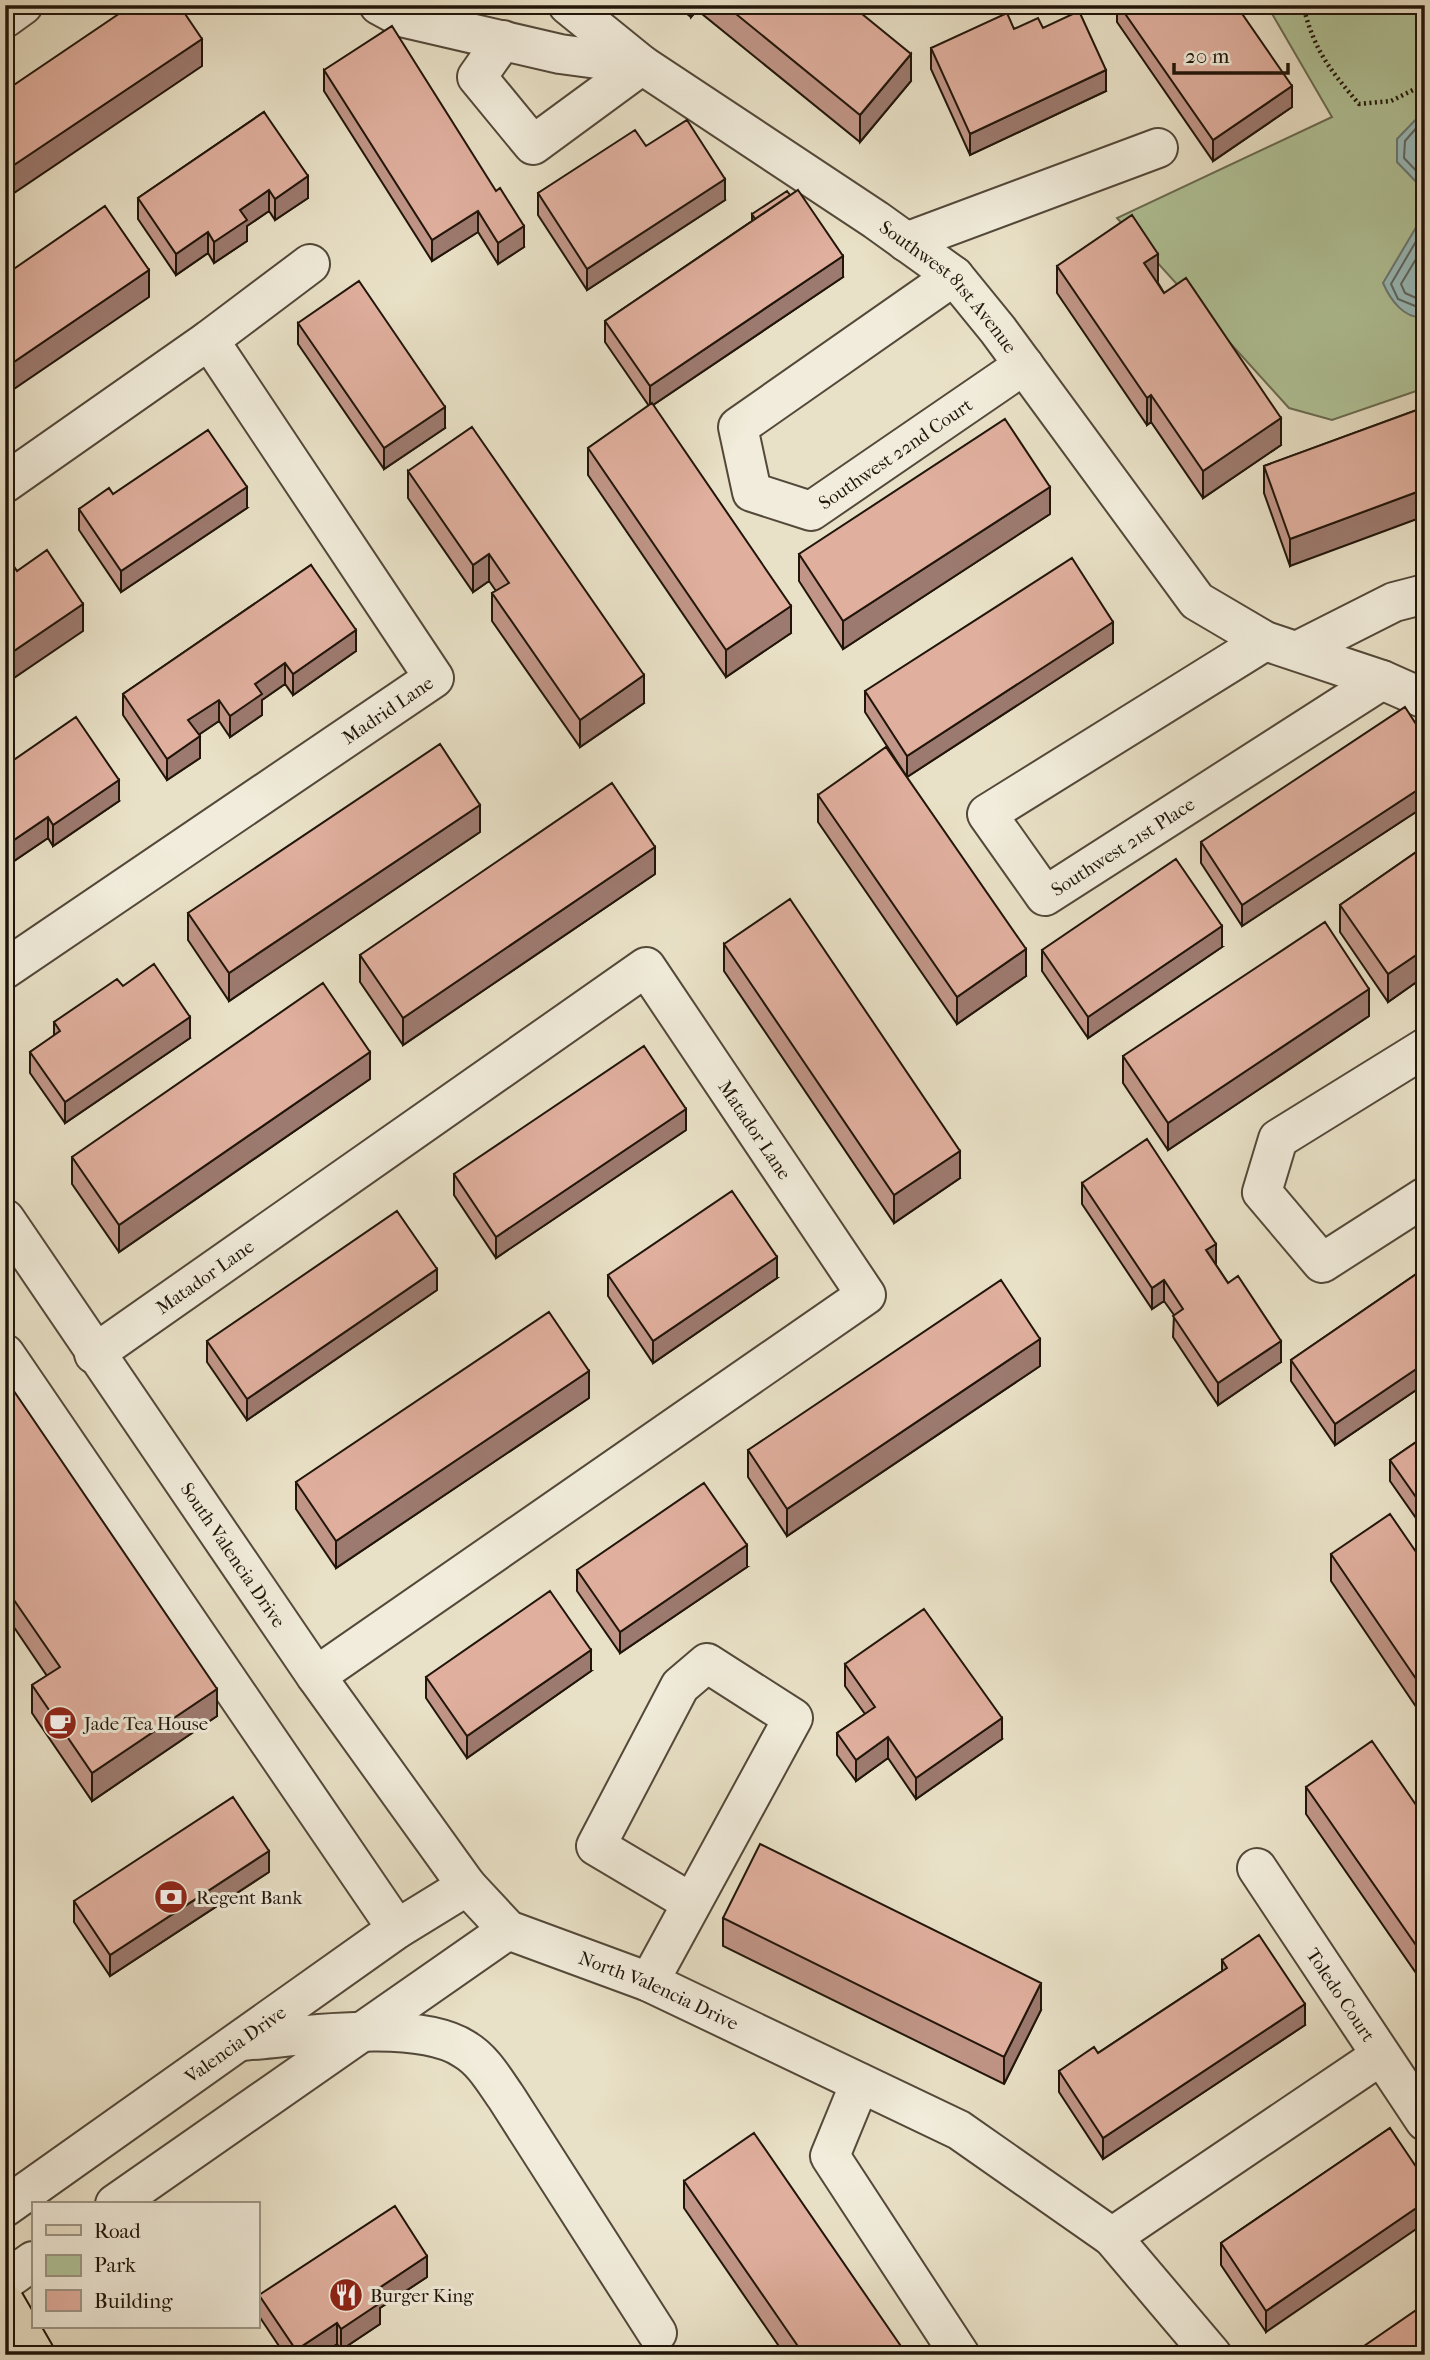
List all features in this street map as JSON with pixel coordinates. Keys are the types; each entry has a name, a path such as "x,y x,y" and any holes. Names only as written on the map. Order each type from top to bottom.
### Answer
{"main road":[{"path":"5,2304 35,2355"}],"street":[{"path":"5,18 23,5"},
{"path":"503,40 477,77 533,145 642,65 568,5"},
{"name":"Southwest 81st Avenue","path":"397,9 560,54 642,65 906,242 954,276 1024,365 1198,601 1282,645 1382,680 1425,699"},
{"path":"906,242 1158,148"},
{"path":"5,483 209,340 310,264"},
{"name":"Southwest 22nd Court","path":"954,276 738,427 752,492 811,511 1024,365"},
{"name":"Madrid Lane","path":"5,969 434,678 209,340"},
{"path":"1282,645 1394,602 1425,594"},
{"name":"Southwest 21st Place","path":"1282,645 987,814 1045,896 1382,680"},
{"name":"Matador Lane","path":"94,1354 646,967 866,1295 316,1676"},
{"path":"1425,1048 1278,1139 1262,1192 1322,1263 1425,1197"},
{"name":"South Valencia Drive","path":"5,1219 94,1354 316,1676 467,1886"},
{"path":"5,1354 397,1929"},
{"path":"649,1982 793,1718 707,1663 680,1686 596,1846 692,1903"},
{"name":"Toledo Court","path":"1257,1868 1425,2121"},
{"name":"Valencia Drive","path":"5,2207 397,1929 467,1886"},
{"name":"North Valencia Drive","path":"467,1886 508,1930 649,1982 959,2130 1112,2237 1202,2351"},
{"path":"118,2202 508,1930"},
{"path":"241,2041 360,2032 436,2038 463,2048 481,2062 657,2333"},
{"path":"1112,2237 1380,2056"},
{"path":"860,2083 830,2156 960,2355"},
{"path":"5,2281 32,2262"}],"path":[{"path":"1307,5 1304,9 1312,40 1335,76 1360,104 1391,101 1425,84"}],"green space":[{"path":"1267,5 1425,5 1425,388 1332,420 1289,408 1117,218 1332,117"}],"water":[{"path":"1425,110 1425,317 1417,317 1399,307 1383,283 1424,214 1422,188 1397,162 1397,139"}],"building":[{"path":"132,5 179,5 202,39 5,171 5,91"},
{"path":"725,5 851,5 911,54 860,115"},
{"path":"1119,5 1236,5 1292,86 1213,140"},
{"path":"1079,11 1106,70 970,134 931,48 1007,13 1014,29 1038,18 1043,28"},
{"path":"392,26 496,191 500,188 524,226 498,243 478,211 432,240 324,70"},
{"path":"264,112 308,176 275,199 269,190 240,210 247,220 214,242 208,232 176,254 138,198"},
{"path":"687,120 725,179 587,269 538,193 635,130 646,146"},
{"path":"798,190 843,256 650,386 605,321"},
{"path":"787,191 790,195 755,219 752,214"},
{"path":"105,206 149,270 5,368 5,275"},
{"path":"1132,215 1158,254 1144,263 1164,293 1186,278 1281,418 1203,471 1151,395 1147,398 1057,266"},
{"path":"359,281 445,407 384,448 298,323"},
{"path":"652,403 791,606 726,650 588,448"},
{"path":"1425,407 1425,489 1290,539 1264,466"},
{"path":"1005,419 1050,487 843,621 799,554"},
{"path":"472,427 644,675 580,720 492,593 509,583 489,554 473,565 408,471"},
{"path":"208,430 247,487 121,571 79,509 109,488 113,494"},
{"path":"47,550 83,604 5,657 5,565 11,562 17,571"},
{"path":"1072,558 1113,622 907,756 865,691"},
{"path":"311,565 356,630 293,674 285,663 255,684 262,694 230,716 219,700 188,720 200,736 167,759 123,694"},
{"path":"1405,707 1425,738 1425,785 1242,905 1201,842"},
{"path":"76,717 119,780 53,825 48,817 5,846 5,766"},
{"path":"440,744 480,805 229,973 188,913"},
{"path":"886,747 1026,949 957,997 818,795"},
{"path":"612,783 655,847 403,1018 360,955"},
{"path":"1425,846 1425,949 1388,974 1340,905"},
{"path":"1176,859 1222,926 1088,1017 1042,950"},
{"path":"790,899 960,1151 894,1195 724,944"},
{"path":"1325,922 1369,989 1168,1123 1123,1056"},
{"path":"154,964 190,1017 65,1102 30,1052 60,1031 54,1022 117,979 123,986"},
{"path":"323,983 370,1052 119,1225 72,1157"},
{"path":"644,1046 686,1109 496,1237 454,1174"},
{"path":"1147,1139 1216,1244 1206,1250 1228,1283 1238,1276 1281,1341 1218,1383 1173,1316 1183,1309 1164,1280 1152,1288 1082,1183"},
{"path":"732,1191 777,1257 653,1341 608,1275"},
{"path":"397,1211 437,1269 247,1399 207,1341"},
{"path":"1425,1268 1425,1363 1335,1424 1291,1360"},
{"path":"1001,1280 1040,1339 787,1509 748,1450"},
{"path":"549,1312 589,1371 336,1541 296,1482"},
{"path":"5,1378 217,1689 92,1773 32,1685 60,1667 5,1587"},
{"path":"1425,1436 1425,1510 1390,1460"},
{"path":"704,1483 747,1545 620,1632 577,1570"},
{"path":"1390,1514 1425,1565 1425,1692 1331,1554"},
{"path":"550,1591 591,1650 467,1736 426,1677"},
{"path":"924,1609 1002,1718 916,1778 888,1737 856,1760 837,1733 875,1707 845,1664"},
{"path":"1372,1741 1425,1818 1425,1958 1306,1787"},
{"name":"Regent Bank","path":"233,1797 269,1851 110,1955 74,1901"},
{"path":"760,1844 1041,1983 1004,2057 723,1918"},
{"path":"1259,1935 1305,2004 1103,2138 1059,2071 1094,2047 1098,2053 1227,1968 1222,1960"},
{"path":"1390,2128 1425,2180 1425,2202 1266,2311 1221,2243"},
{"path":"754,2133 907,2355 804,2355 684,2181"},
{"name":"Burger King","path":"395,2206 427,2256 373,2292 380,2303 341,2329 337,2323 296,2350 259,2295"},
{"path":"1425,2304 1425,2355 1351,2355"}],"place":[{"name":"Jade Tea House","path":"60,1723"},
{"name":"Regent Bank","path":"171,1897"},
{"name":"Burger King","path":"346,2295"}]}
